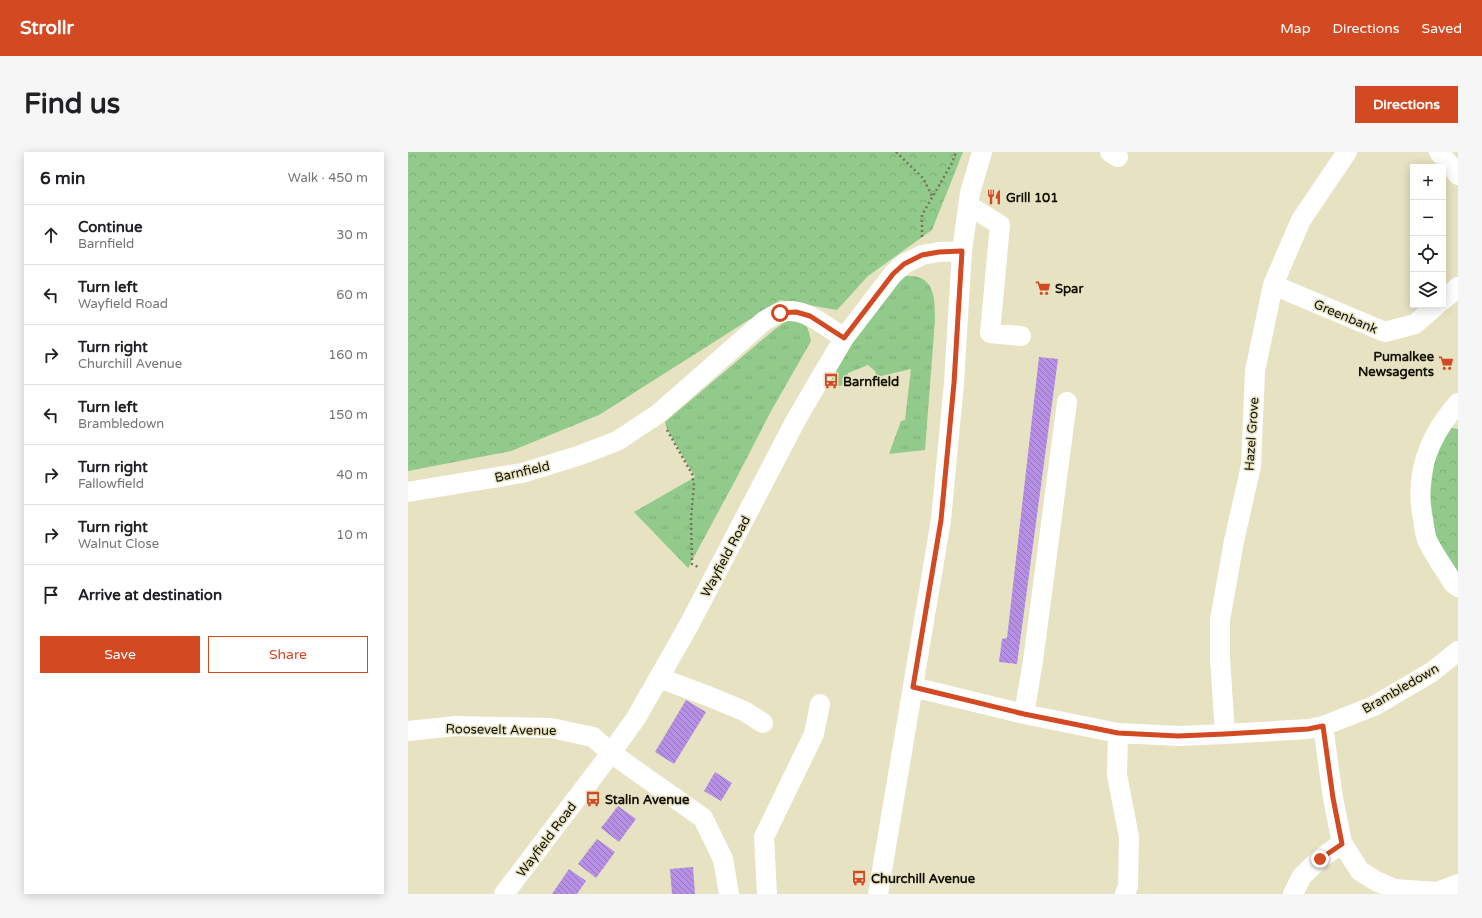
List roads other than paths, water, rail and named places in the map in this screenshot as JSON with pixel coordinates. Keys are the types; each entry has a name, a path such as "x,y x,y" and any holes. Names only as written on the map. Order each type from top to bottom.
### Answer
{"street":[{"path":"878,894 941,520 954,383 962,251 970,193 982,152"},
{"name":"Hazel Grove","path":"1225,734 1220,658 1220,620 1234,541 1251,466 1255,371 1273,285 1301,220 1347,152"},
{"path":"1439,152 1458,175"},
{"path":"968,205 1000,225 990,333"},
{"name":"Wayfield Road","path":"504,894 636,718 689,625 798,418 844,338 893,274 904,264 922,255 939,252 962,251"},
{"name":"Greenbank","path":"1273,285 1385,332 1415,324 1434,308"},
{"path":"1446,297 1458,287"},
{"name":"Barnfield","path":"408,492 522,473 578,456 617,441 658,414 764,321 780,313 796,312 810,316 844,338"},
{"path":"958,329 1021,336"},
{"path":"1024,714 1033,661 1067,402"},
{"path":"1458,403 1448,414 1427,450 1420,477 1420,507 1427,540 1453,582 1458,587"},
{"name":"Brambledown","path":"913,687 1024,714 1118,733 1178,736 1308,729 1323,726 1374,706 1432,672 1458,651"},
{"path":"658,678 744,711 763,723"},
{"path":"767,894 764,837 814,734 820,704"},
{"name":"Roosevelt Avenue","path":"408,731 456,726 551,728 594,738 611,753"},
{"path":"1323,726 1333,798 1342,844 1360,871 1376,881 1394,889 1438,892 1458,884"},
{"path":"1118,733 1116,775 1129,837 1128,886 1125,894"},
{"path":"611,753 702,818 723,859 729,894"},
{"path":"1293,894 1302,876 1320,859 1342,844"}],"place":[{"name":"Grill 101","path":"994,197"},
{"name":"Spar","path":"1043,288"},
{"name":"Pumalkee Newsagents","path":"1446,363"},
{"name":"Barnfield","path":"831,381"},
{"name":"Stalin Avenue","path":"593,799"},
{"name":"Churchill Avenue","path":"859,878"}]}
